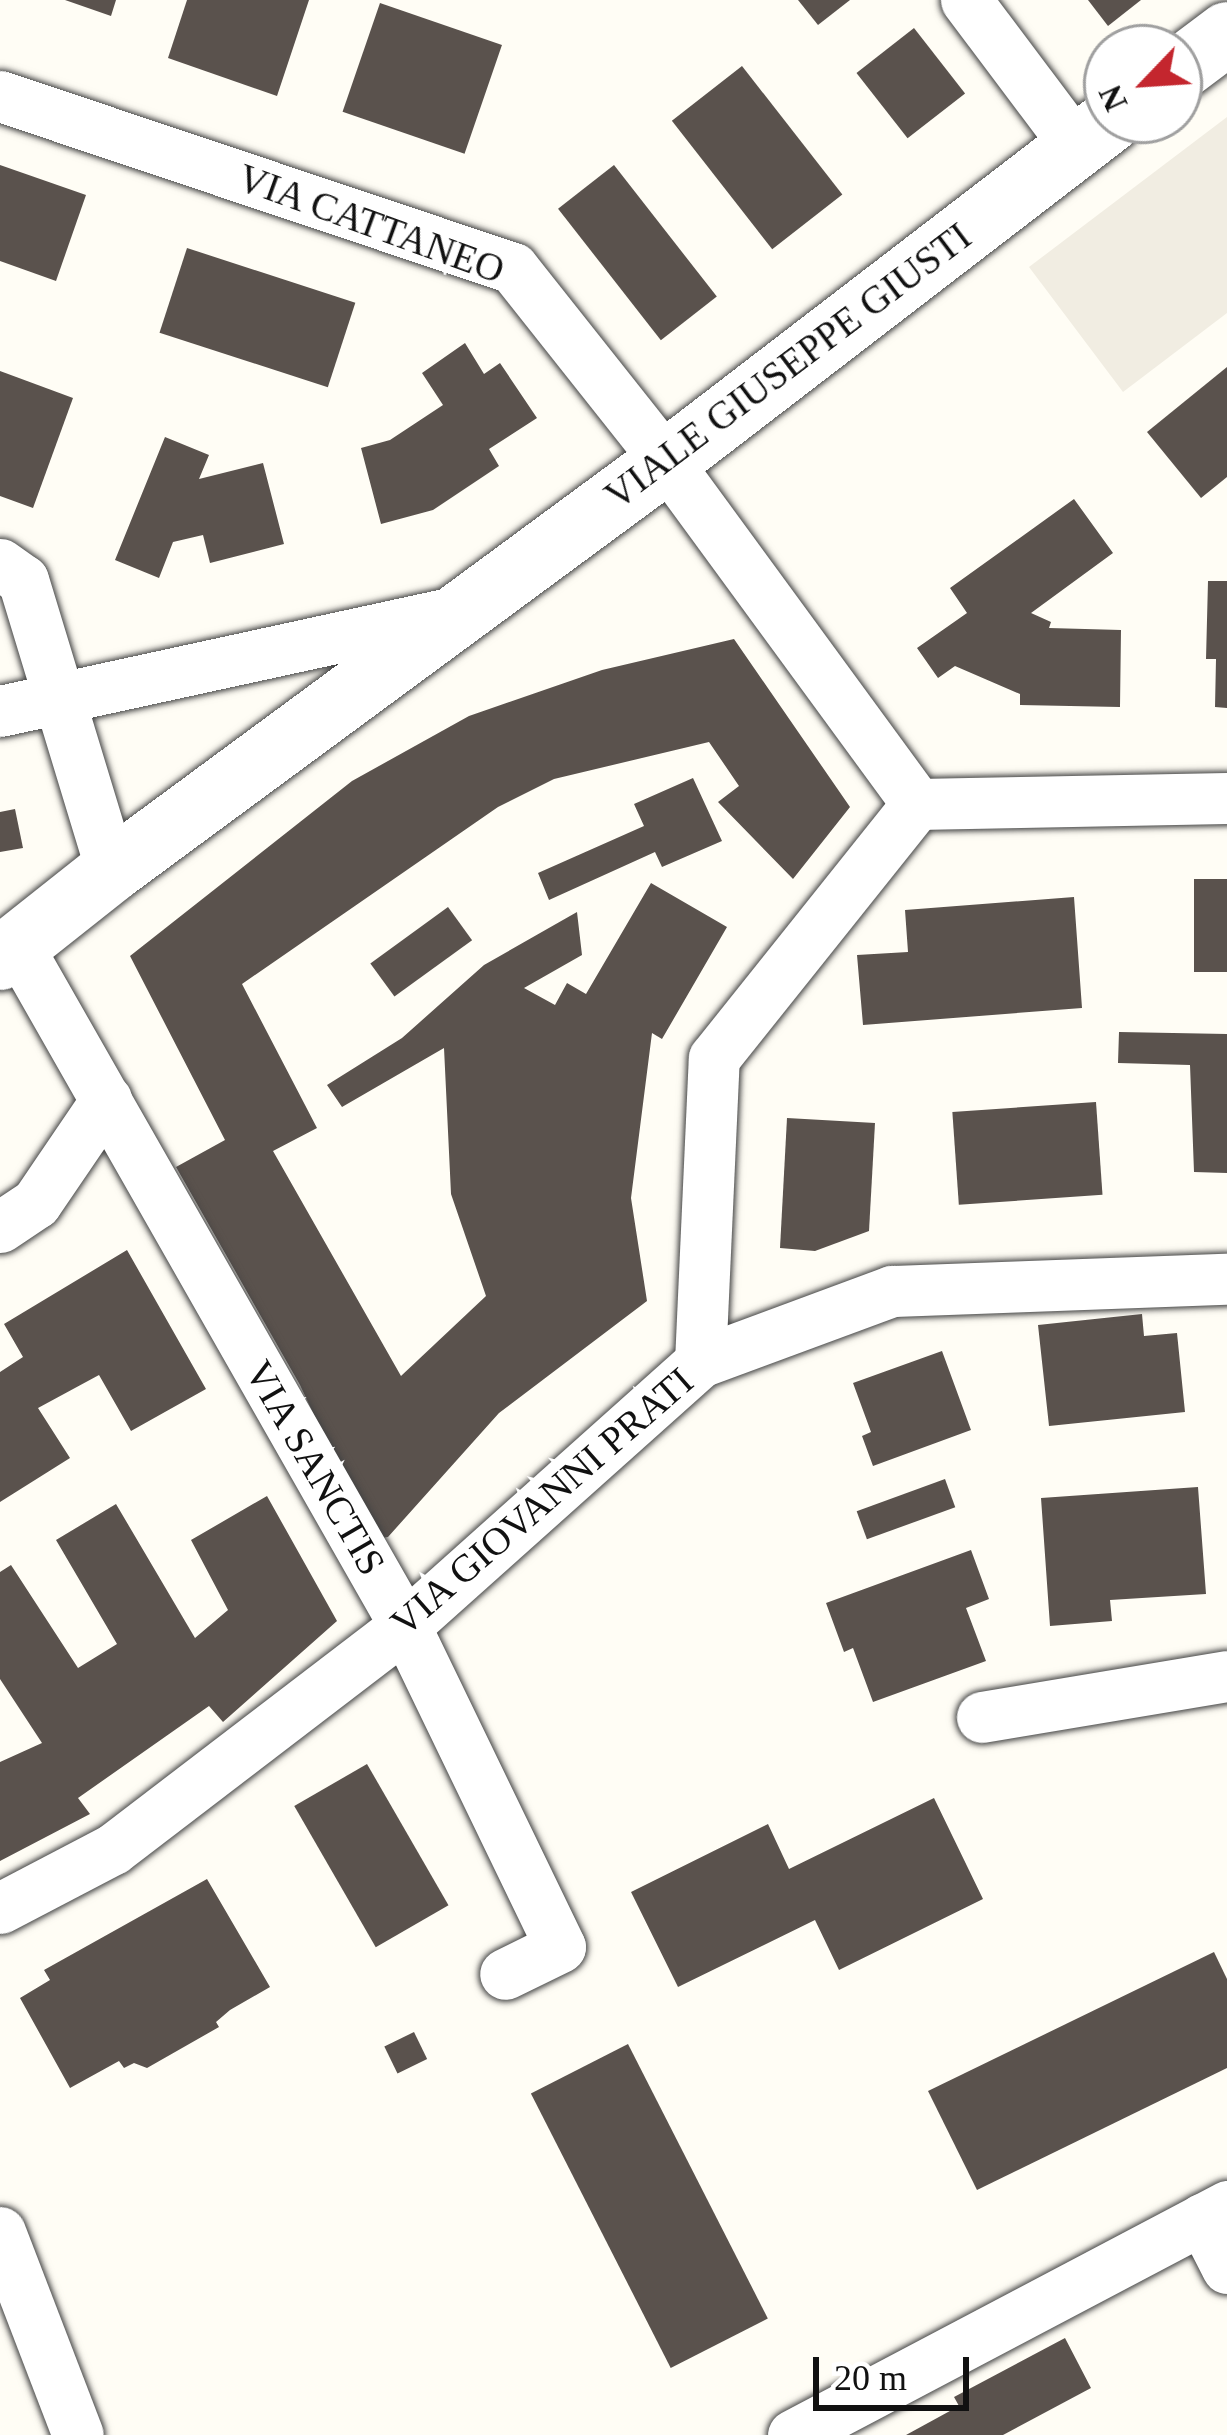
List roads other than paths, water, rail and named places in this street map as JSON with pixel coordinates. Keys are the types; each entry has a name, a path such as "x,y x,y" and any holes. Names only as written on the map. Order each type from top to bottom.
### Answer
{"street":[{"path":"966,0 1083,124"},
{"name":"VIA CATTANEO","path":"0,96 513,268 666,461 917,804"},
{"name":"VIALE GIUSEPPE GIUSTI","path":"9,952 111,870 666,461 1083,140"},
{"path":"0,564 23,580 111,870"},
{"name":"VIALE GIUSEPPE GIUSTI","path":"0,711 465,610"},
{"path":"700,1362 714,1058 917,804 1227,798"},
{"name":"VIA SANCTIS","path":"9,952 106,1100 404,1626 560,1947 505,1974"},
{"path":"0,1227 36,1203 106,1100"},
{"name":"VIA GIOVANNI PRATI","path":"0,1908 113,1850 404,1626 700,1362 892,1291 1227,1280"},
{"path":"982,1717 1227,1676"},
{"path":"793,2435 1215,2212 1227,2268"},
{"path":"0,2232 78,2435"}]}
